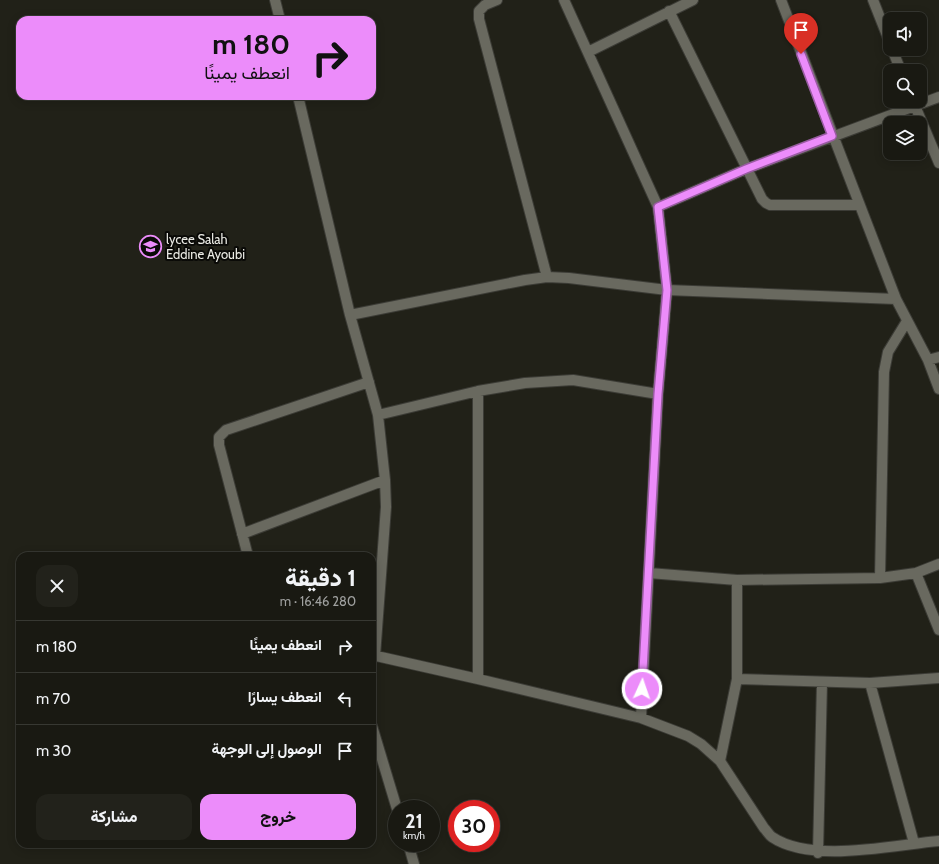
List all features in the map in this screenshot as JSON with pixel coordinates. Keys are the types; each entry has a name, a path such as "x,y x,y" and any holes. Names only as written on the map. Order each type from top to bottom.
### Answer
{"street":[{"path":"275,0 279,16"},
{"path":"497,0 485,5 479,11 479,19 547,277"},
{"path":"564,0 658,207 667,290 658,394 640,718"},
{"path":"588,52 693,0"},
{"path":"781,0 832,136 896,299 928,360 939,389"},
{"path":"873,0 883,25"},
{"path":"669,12 762,199 770,205 859,205"},
{"path":"927,100 939,97"},
{"path":"299,100 350,315 378,415 385,480 386,506 376,631"},
{"path":"658,207 746,169 902,108"},
{"path":"916,108 939,163"},
{"path":"350,315 525,280 547,277 569,278 667,290 896,299"},
{"path":"880,578 884,372 888,352 907,321"},
{"path":"928,360 939,357"},
{"path":"378,415 478,391 525,383 573,380 658,394"},
{"path":"247,552 219,445 219,436 226,430 369,382"},
{"path":"478,391 478,679"},
{"path":"242,534 385,480"},
{"path":"649,573 737,580 880,578 916,573 939,564"},
{"path":"916,573 939,630"},
{"path":"720,761 737,679 737,580"},
{"path":"376,656 640,718 688,736 701,744 720,761 772,837 799,849 818,852 883,849 914,843 939,841"},
{"path":"737,679 870,683 939,678"},
{"path":"818,852 822,682"},
{"path":"870,683 914,843"},
{"path":"376,739 394,800"},
{"path":"411,852 414,864"}],"place":[{"name":"lycee Salah Eddine Ayoubi","path":"150,246"}],"route":[{"path":"642,689 658,394 667,290 658,207 746,169 832,136 801,54"}]}
